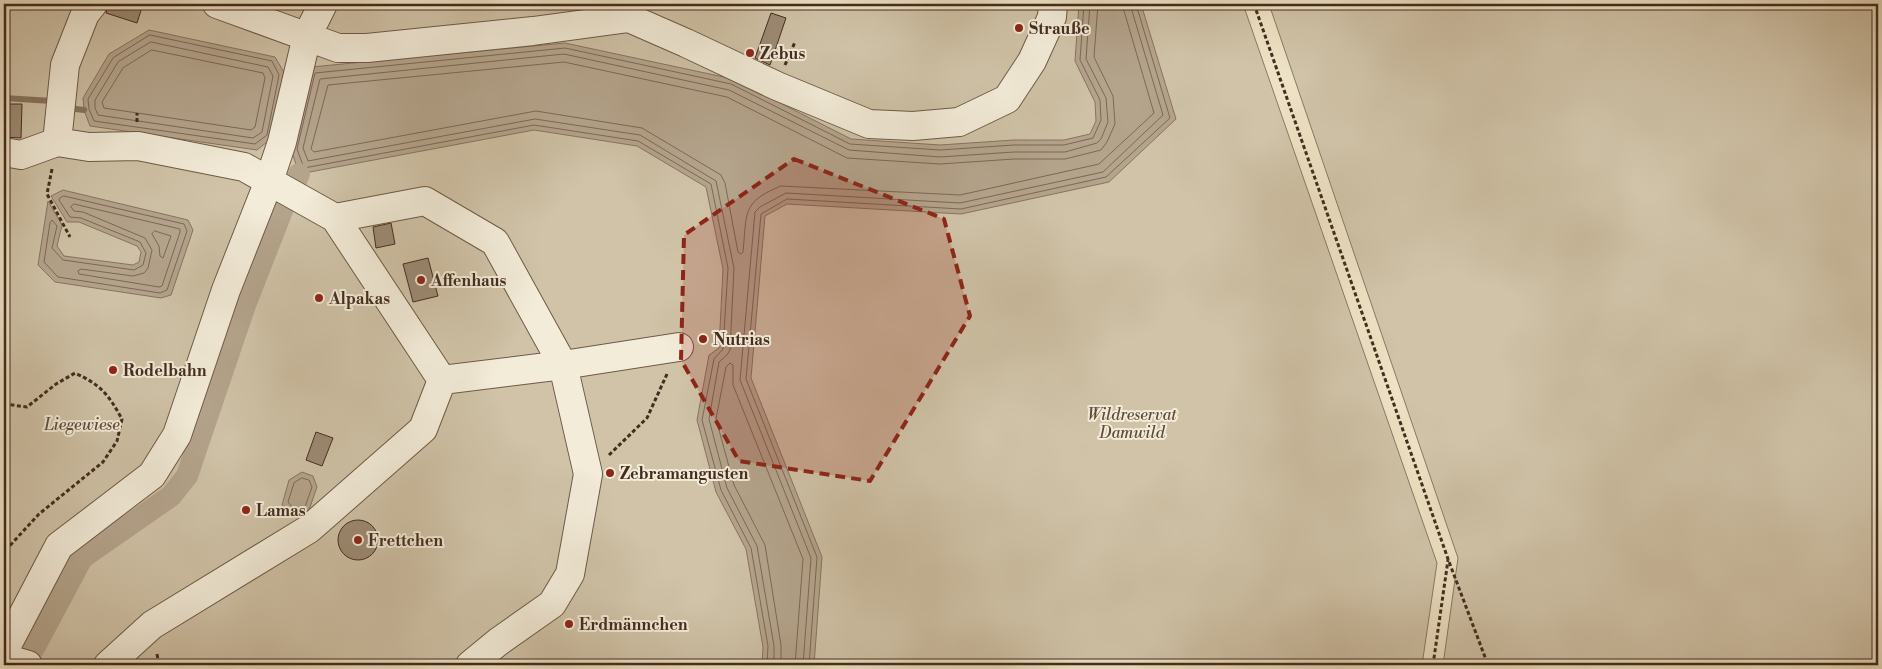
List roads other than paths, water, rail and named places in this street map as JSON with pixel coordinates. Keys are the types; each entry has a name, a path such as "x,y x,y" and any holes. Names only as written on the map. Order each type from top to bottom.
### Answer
{"lane":[{"path":"57,142 65,65 85,14 93,4"},
{"path":"217,4 338,48 367,48 533,31 629,18 777,86 869,124 913,126 959,122 1006,98 1032,61 1052,18 1053,4"},
{"path":"4,651 60,546 152,475 177,435 226,290 269,181 282,142 307,36 323,4"},
{"path":"4,152 22,155 57,142 89,148 138,146 244,167 335,218 442,380"},
{"path":"335,218 425,201 495,242 563,365 588,474 570,574 552,604 498,642 470,665"},
{"path":"442,380 563,365 679,347"},
{"path":"108,665 152,625 309,530 424,429 442,380"},
{"path":"4,659 9,665"},
{"path":"4,659 28,665"}],"water":[{"path":"1079,4 1141,4 1176,119 1109,182 961,214 787,204 765,216 751,378 822,557 814,665 762,665 763,647 746,549 716,492 697,420 709,355 719,348 723,269 706,187 637,146 534,130 299,174 291,149 311,67 565,43 733,79 851,139 940,145 1014,140 1064,140 1090,134 1096,121 1095,102 1075,61"},
{"path":"149,30 275,57 285,74 272,138 257,150 90,126 84,110 83,98 109,54"},
{"path":"63,190 188,220 193,230 171,295 161,298 55,282 38,265 48,201 62,225 57,246 64,256 133,265 139,262 141,252 137,246 79,222 67,222 51,196"},
{"path":"302,472 313,476 317,487 309,510 298,514 282,505 289,480"}],"waterway":[{"path":"4,98 52,101"},
{"path":"76,109 84,110"},
{"path":"294,185 299,174"},
{"path":"34,648 82,558 171,496 187,476 245,305 285,203"}],"place":[{"name":"Strauße","path":"1019,28"},
{"name":"Zebus","path":"750,53"},
{"name":"Affenhaus","path":"421,280"},
{"name":"Alpakas","path":"319,298"},
{"name":"Nutrias","path":"703,339"},
{"name":"Rodelbahn","path":"113,370"},
{"name":"Zebramangusten","path":"610,473"},
{"name":"Lamas","path":"246,510"},
{"name":"Frettchen","path":"358,540"},
{"name":"Erdmännchen","path":"569,624"}],"park label":[{"name":"Wildreservat Damwild","path":"1132,423"},
{"name":"Liegewiese","path":"82,424"}]}
